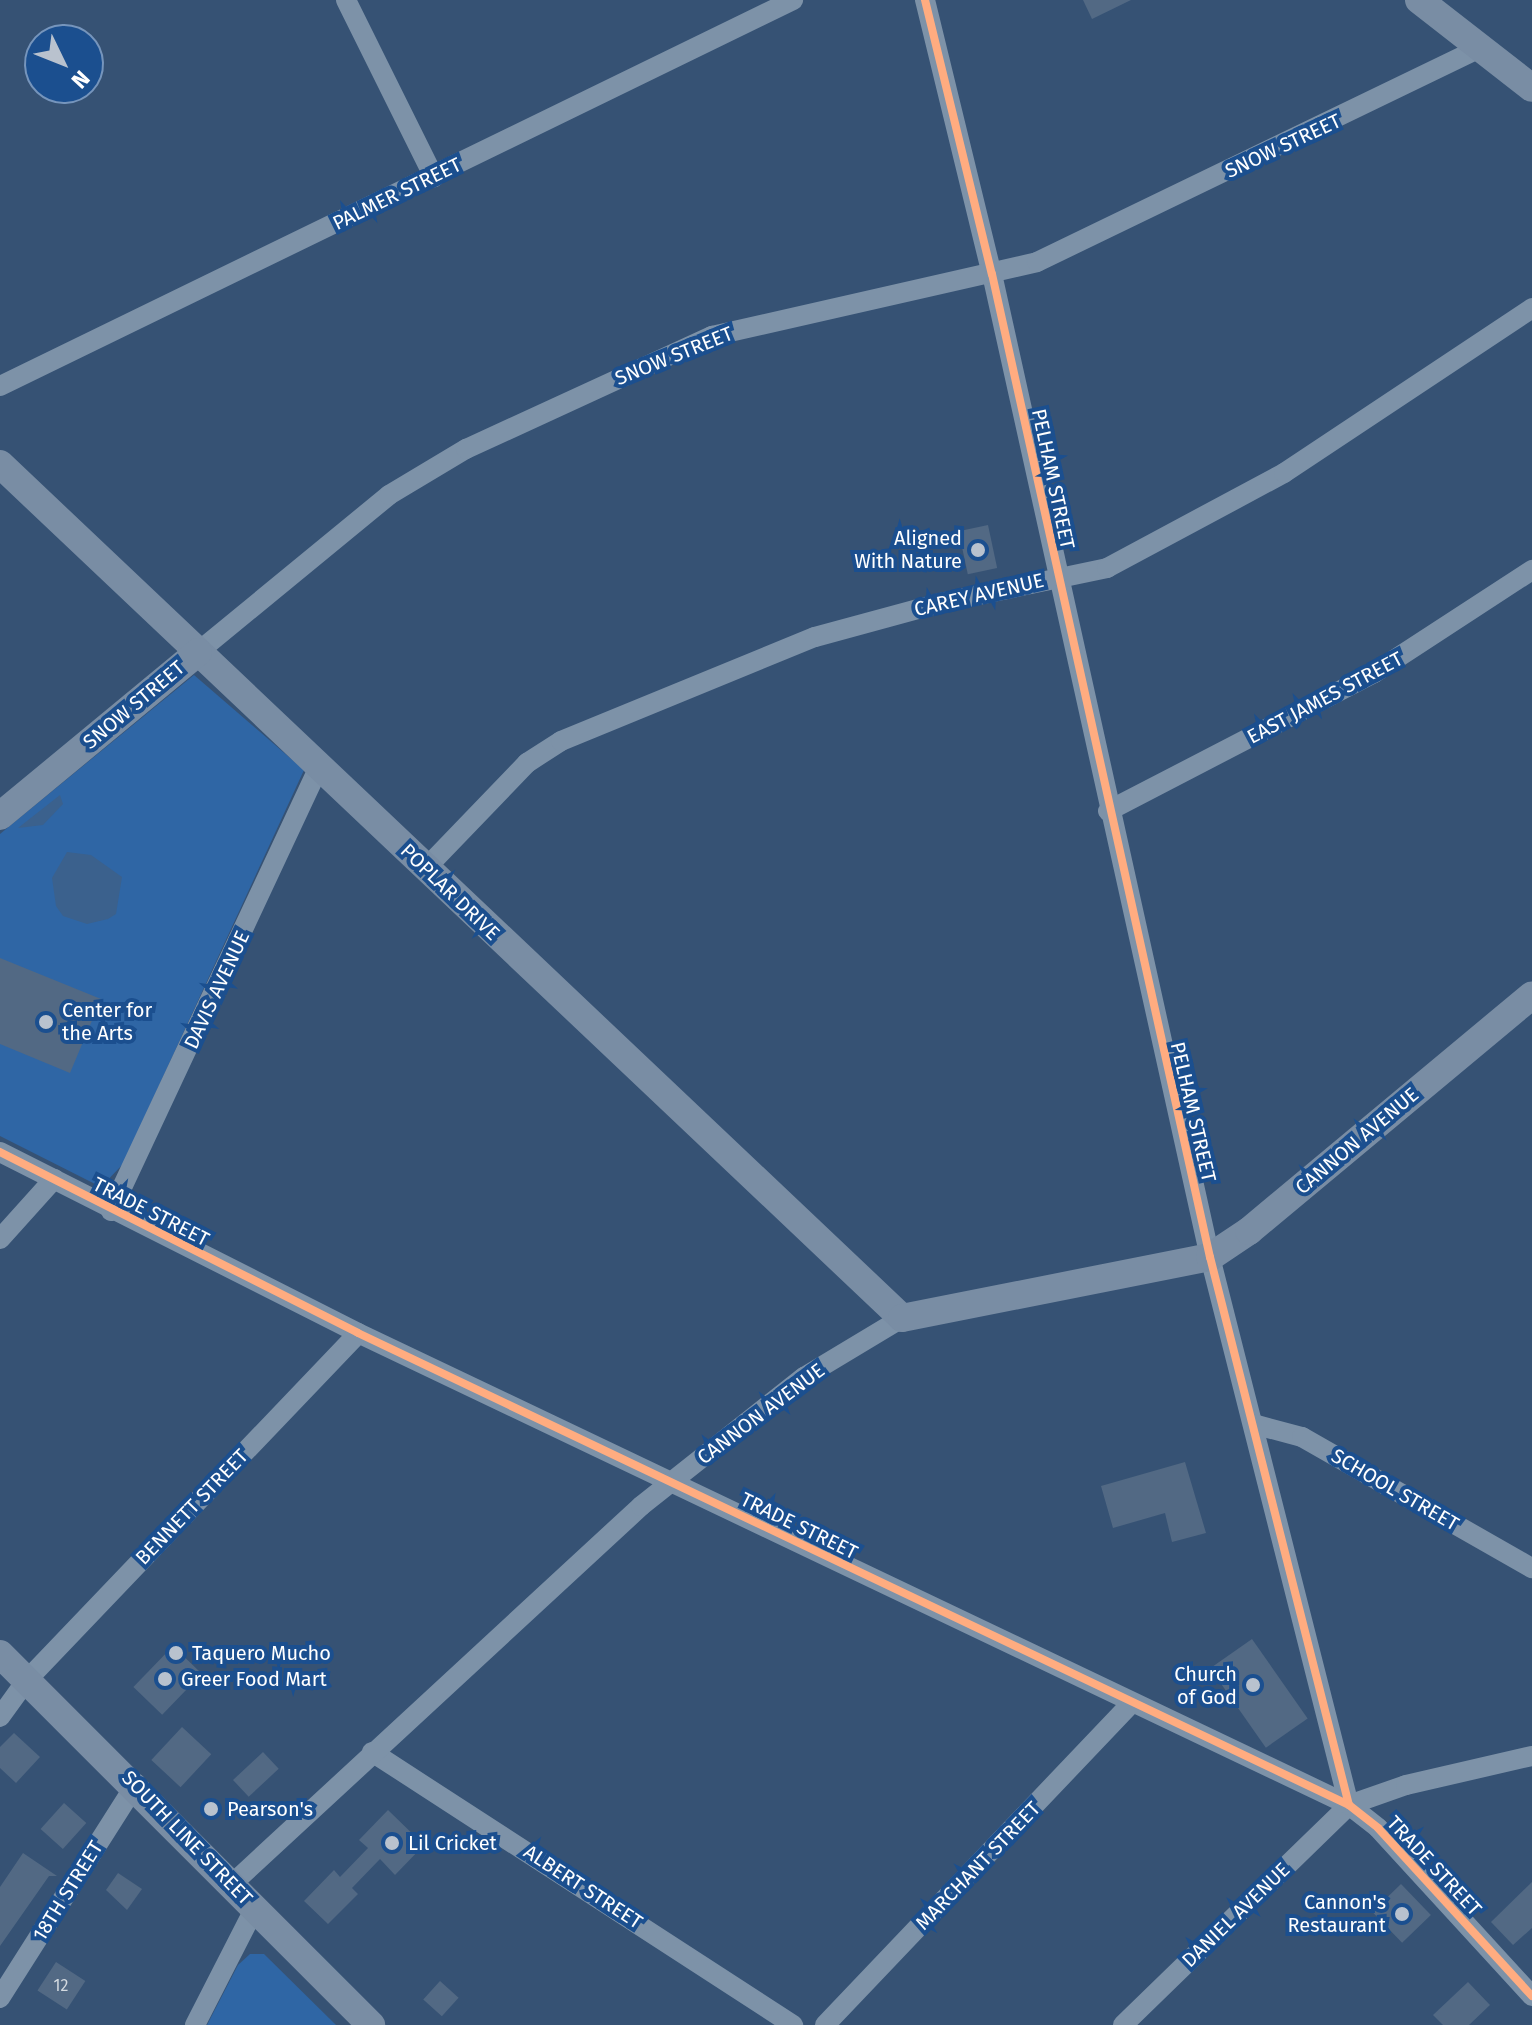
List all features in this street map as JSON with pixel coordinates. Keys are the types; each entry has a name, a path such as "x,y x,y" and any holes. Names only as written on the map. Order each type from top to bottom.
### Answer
{"street":[{"path":"346,0 434,177"},
{"name":"PALMER STREET","path":"0,386 793,0"},
{"name":"PELHAM STREET","path":"925,0 992,274 1108,811 1210,1257 1349,1805"},
{"path":"1419,0 1532,88"},
{"name":"SNOW STREET","path":"0,816 389,495 466,449 712,336 1037,262 1481,47"},
{"name":"CAREY AVENUE","path":"426,868 527,763 561,741 815,637 1107,568 1284,473 1532,308"},
{"name":"POPLAR DRIVE","path":"0,464 902,1318"},
{"name":"EAST JAMES STREET","path":"1108,811 1408,653 1532,570"},
{"name":"DAVIS AVENUE","path":"111,1211 319,766"},
{"name":"CANNON AVENUE","path":"232,1884 372,1752 672,1482 804,1377 902,1318 1210,1257 1249,1231 1532,995"},
{"name":"TRADE STREET","path":"0,1152 111,1211 358,1333 1130,1705 1349,1805 1378,1828 1532,1996"},
{"path":"0,1239 54,1179"},
{"name":"BENNETT STREET","path":"0,1717 26,1681 358,1333"},
{"name":"SCHOOL STREET","path":"1253,1424 1302,1437 1532,1568"},
{"name":"SOUTH LINE STREET","path":"0,1654 136,1784 369,2024"},
{"name":"MARCHANT STREET","path":"825,2025 1130,1705"},
{"name":"ALBERT STREET","path":"372,1752 793,2025"},
{"path":"1349,1805 1406,1785 1532,1756"},
{"name":"18TH STREET","path":"0,1998 136,1784"},
{"name":"DANIEL AVENUE","path":"1123,2025 1349,1805"},
{"path":"195,2025 255,1908"}],"shaded area":[{"path":"194,675 304,770 123,1164 101,1187 0,1136 0,834"},
{"path":"60,795 63,804 43,825 18,828"},
{"path":"67,852 91,855 122,877 116,914 87,924 63,916 56,906 52,878"},
{"path":"250,1954 264,1954 336,2025 207,2025 238,1965"}],"building":[{"path":"1083,0 1131,0 1092,19"},
{"name":"Aligned With Nature","path":"988,525 997,568 968,574 959,531"},
{"name":"Center for the Arts","path":"0,958 101,999 70,1073 0,1044"},
{"path":"1185,1462 1206,1533 1172,1542 1165,1513 1113,1528 1101,1486"},
{"name":"Church of God","path":"1252,1639 1308,1718 1266,1748 1210,1668"},
{"path":"173,1646 202,1674 162,1715 133,1687"},
{"path":"182,1727 211,1754 181,1787 151,1760"},
{"path":"14,1733 40,1757 16,1783 0,1768 0,1747"},
{"path":"263,1752 279,1769 249,1797 233,1780"},
{"path":"64,1803 86,1823 63,1849 41,1829"},
{"path":"388,1810 424,1845 395,1875 380,1859 352,1888 358,1894 328,1924 304,1901 334,1870 340,1877 368,1848 359,1840"},
{"path":"23,1853 57,1876 49,1876 0,1946 0,1887"},
{"path":"118,1873 142,1889 127,1910 106,1890"},
{"path":"1532,1882 1532,1928 1513,1945 1491,1922"},
{"name":"Cannon's Restaurant","path":"1401,1884 1431,1915 1402,1943 1372,1912"},
{"path":"56,1962 85,1981 67,2010 37,1991"},
{"path":"440,1981 459,1998 442,2016 423,2000"},
{"path":"1468,1982 1490,2005 1469,2025 1443,2025 1433,2015"}],"cycle path":[{"path":"925,0 992,274 1210,1257 1349,1805"},
{"path":"0,1152 358,1333 1349,1805 1378,1828 1532,1996"}],"place":[{"name":"Aligned With Nature","path":"978,550"},
{"name":"Center for the Arts","path":"46,1022"},
{"name":"Taquero Mucho","path":"176,1653"},
{"name":"Greer Food Mart","path":"165,1679"},
{"name":"Church of God","path":"1253,1685"},
{"name":"Pearson's","path":"211,1809"},
{"name":"Lil Cricket","path":"392,1843"},
{"name":"Cannon's Restaurant","path":"1402,1914"}]}
